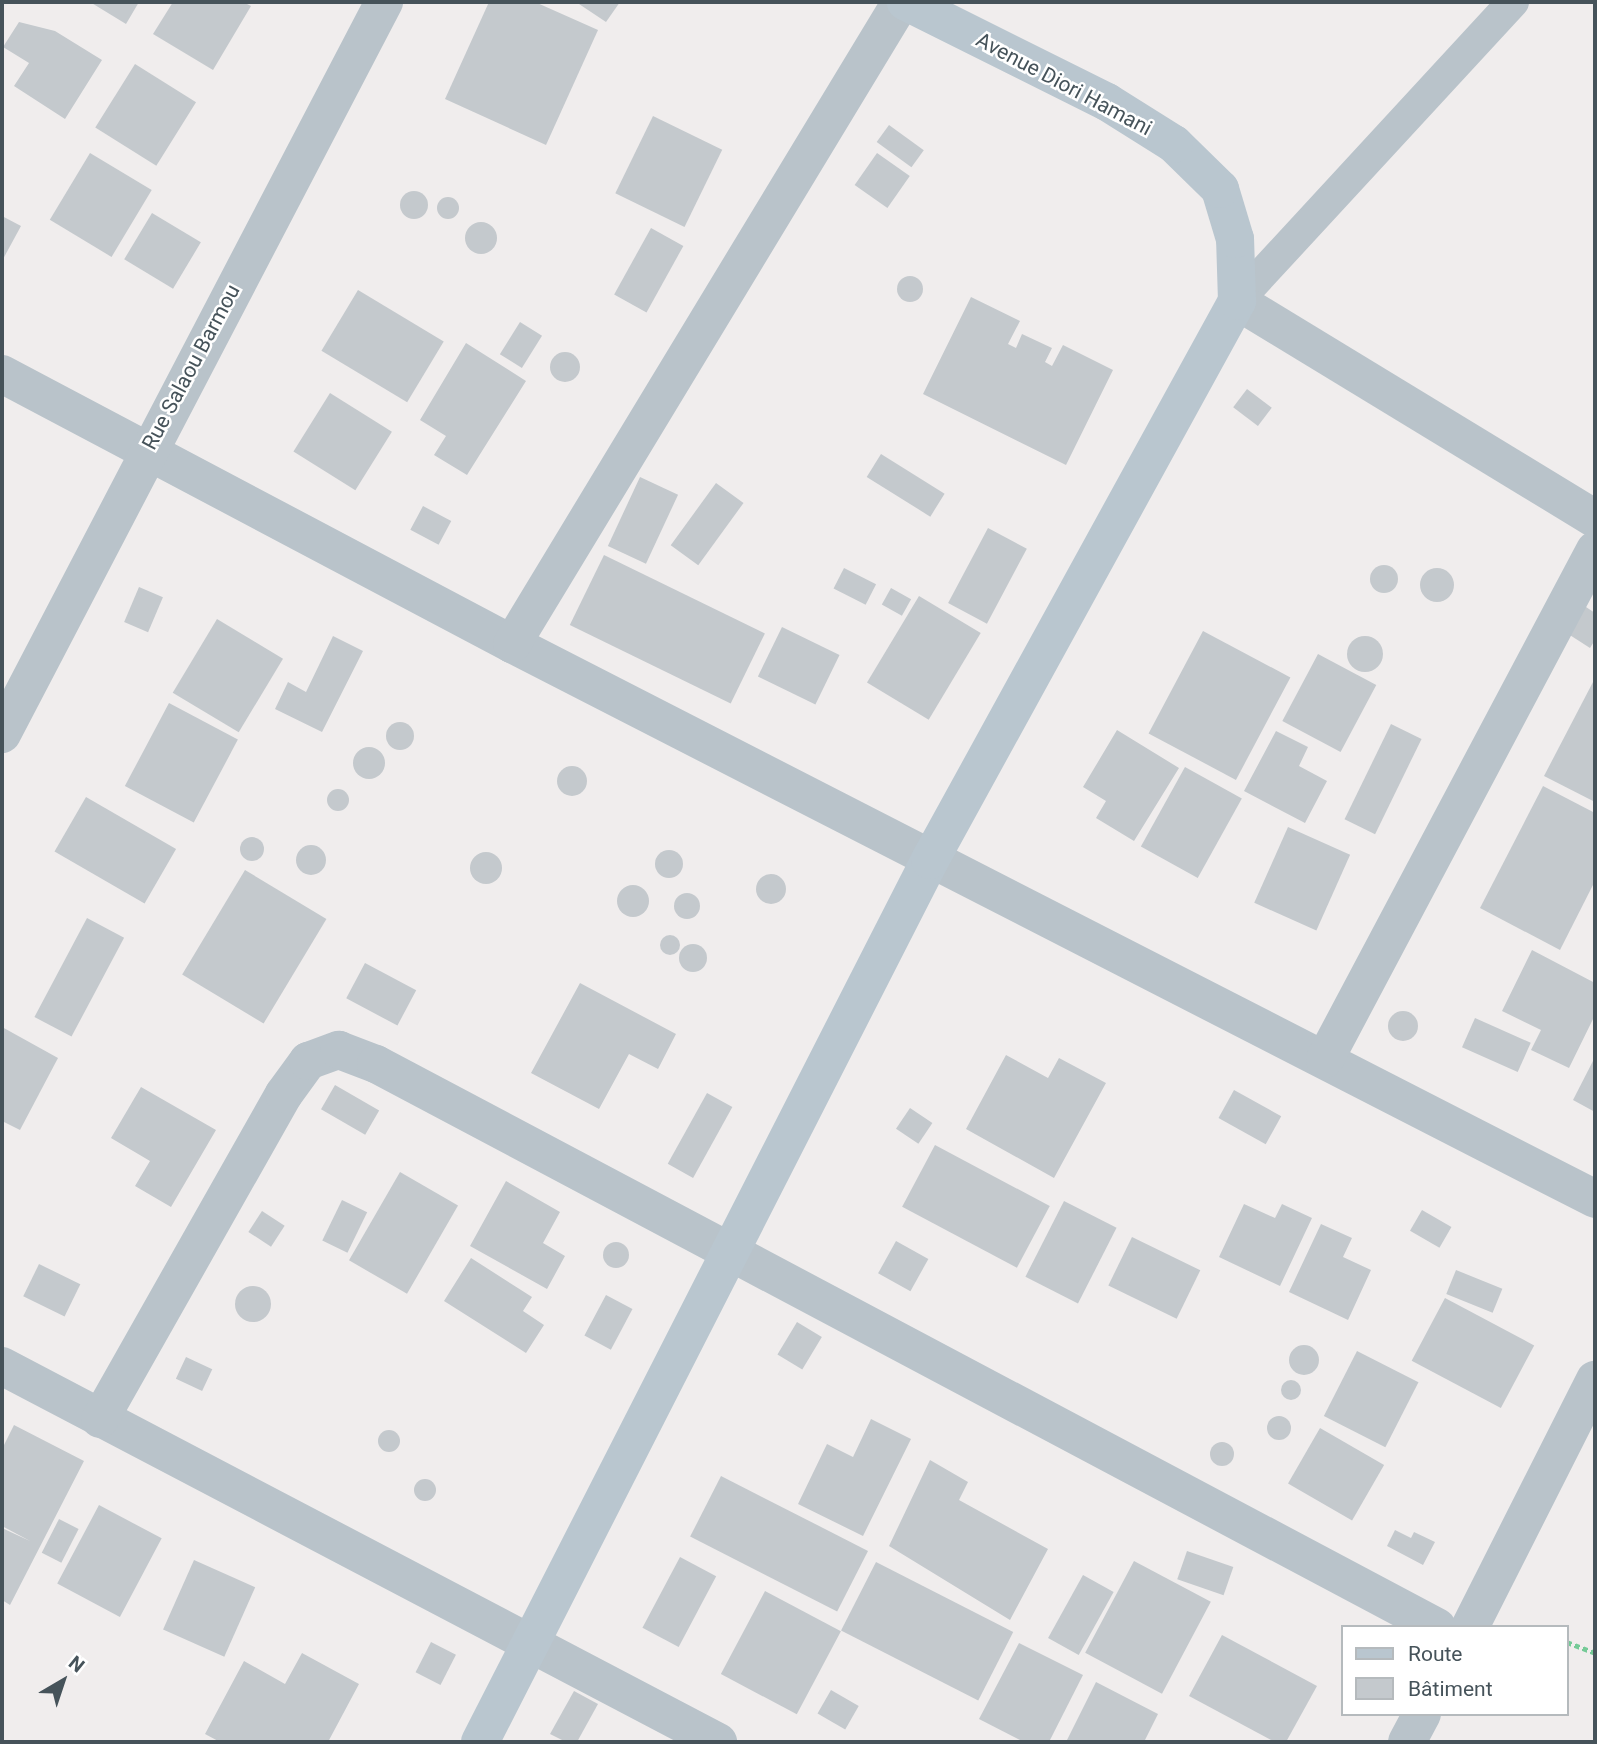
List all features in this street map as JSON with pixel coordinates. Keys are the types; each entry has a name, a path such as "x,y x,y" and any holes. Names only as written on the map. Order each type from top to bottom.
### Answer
{"street":[{"name":"Rue Salaou Barmou","path":"2,734 146,450 384,2"},
{"path":"512,644 904,2"},
{"name":"Avenue Diori Hamani","path":"904,2 1107,102 1174,144 1220,189 1235,239 1237,302"},
{"path":"481,1742 529,1643 732,1256 930,860 1237,302 1595,519"},
{"path":"2,374 512,644 1595,1199"},
{"path":"1325,1059 1595,550"},
{"path":"100,1419 284,1094 308,1060 339,1050 376,1064 732,1256 1433,1625"},
{"path":"2,1366 718,1742"},
{"path":"1471,1625 1595,1380"},
{"path":"1407,1742 1421,1716"}],"lane":[{"path":"1237,302 1513,2"}],"path":[{"path":"1569,1643 1595,1653"}],"building":[{"path":"90,2 139,2 126,24"},
{"path":"173,2 243,2 251,6 213,70 153,34"},
{"path":"489,2 535,2 598,30 546,145 445,99"},
{"path":"576,2 620,2 606,22"},
{"path":"19,22 55,31 102,60 65,119 14,86 29,63 3,47"},
{"path":"135,64 196,102 156,166 95,128"},
{"path":"653,116 722,150 685,227 615,193"},
{"path":"889,125 924,150 911,167 877,142"},
{"path":"90,153 152,190 112,257 50,220"},
{"path":"877,153 910,176 887,208 855,185"},
{"path":"414,191 424,195 428,205 424,215 414,219 404,215 400,205 404,195"},
{"path":"448,197 456,200 459,208 456,216 448,219 440,216 437,208 440,200"},
{"path":"152,213 201,242 173,289 124,259"},
{"path":"2,216 21,226 2,261"},
{"path":"481,222 492,227 497,238 492,249 481,254 470,249 465,238 470,227"},
{"path":"651,228 683,246 647,312 614,294"},
{"path":"910,276 919,280 923,289 919,298 910,302 901,298 897,289 901,280"},
{"path":"358,290 444,342 407,402 321,351"},
{"path":"971,297 1020,321 1008,344 1016,348 1022,334 1052,348 1045,362 1052,366 1063,345 1113,370 1066,465 923,394"},
{"path":"520,322 542,336 522,368 500,354"},
{"path":"466,343 526,381 467,475 434,455 446,436 420,420"},
{"path":"565,352 571,353 579,361 579,373 571,381 565,382 559,381 551,373 550,367 551,361 559,353"},
{"path":"1247,389 1272,408 1258,426 1233,407"},
{"path":"330,393 392,432 355,490 293,452"},
{"path":"881,454 945,494 930,517 867,477"},
{"path":"640,477 678,495 646,564 608,546"},
{"path":"716,483 744,503 698,565 671,545"},
{"path":"423,506 451,521 439,545 410,530"},
{"path":"988,528 1027,549 987,624 948,603"},
{"path":"604,555 765,633 731,704 570,625"},
{"path":"1384,565 1394,569 1398,579 1394,589 1384,593 1374,589 1370,579 1374,569"},
{"path":"844,568 876,584 866,605 834,588"},
{"path":"1437,568 1449,573 1454,585 1449,597 1437,602 1425,597 1420,585 1425,573"},
{"path":"139,587 163,597 148,632 124,622"},
{"path":"891,588 911,599 902,616 882,605"},
{"path":"919,596 981,633 929,720 867,683"},
{"path":"1580,603 1595,613 1595,640 1590,648 1562,630"},
{"path":"217,619 283,659 239,732 173,693"},
{"path":"782,627 840,655 815,704 758,676"},
{"path":"1203,631 1290,677 1236,780 1149,733"},
{"path":"333,636 363,651 322,732 275,709 288,682 306,692"},
{"path":"1365,636 1378,641 1383,654 1378,667 1365,672 1352,667 1347,654 1352,641"},
{"path":"1318,654 1376,685 1341,752 1282,721"},
{"path":"1593,682 1595,683 1595,802 1544,776"},
{"path":"169,703 238,740 194,823 125,786"},
{"path":"400,722 410,726 414,736 410,746 400,750 390,746 386,736 390,726"},
{"path":"1391,724 1422,739 1375,834 1345,819"},
{"path":"1117,730 1179,768 1134,841 1096,818 1106,801 1083,787"},
{"path":"1276,731 1308,747 1299,766 1327,781 1305,823 1244,791"},
{"path":"369,747 380,752 385,763 380,774 369,779 358,774 353,763 358,752"},
{"path":"572,766 583,770 587,781 583,792 572,796 561,792 557,781 561,770"},
{"path":"1185,767 1242,799 1198,878 1141,847"},
{"path":"1543,786 1595,813 1595,881 1560,950 1480,908"},
{"path":"338,789 346,792 349,800 346,808 338,811 330,808 327,800 330,792"},
{"path":"86,797 176,849 145,904 54,852"},
{"path":"1288,827 1350,855 1316,930 1254,903"},
{"path":"252,837 261,840 264,849 261,858 252,861 243,858 240,849 243,840"},
{"path":"311,845 321,850 326,860 321,870 311,875 301,870 296,860 301,850"},
{"path":"669,850 679,854 683,864 679,874 669,878 659,874 655,864 659,854"},
{"path":"486,852 497,857 502,868 497,879 486,884 475,879 470,868 475,857"},
{"path":"245,870 326,919 264,1024 182,975"},
{"path":"771,874 782,878 786,889 782,900 771,904 760,900 756,889 760,878"},
{"path":"633,885 644,890 649,901 644,912 633,917 622,912 617,901 622,890"},
{"path":"687,893 696,897 700,906 696,915 687,919 678,915 674,906 678,897"},
{"path":"87,918 124,938 72,1037 34,1017"},
{"path":"670,935 677,938 680,945 677,952 670,955 663,952 660,945 663,938"},
{"path":"693,944 703,948 707,958 703,968 693,972 683,968 679,958 683,948"},
{"path":"1532,950 1595,983 1595,1015 1569,1068 1531,1050 1541,1030 1502,1011"},
{"path":"365,963 416,990 397,1026 346,998"},
{"path":"580,983 676,1034 658,1069 629,1054 599,1109 531,1073"},
{"path":"1403,1011 1409,1012 1417,1020 1417,1032 1409,1040 1403,1041 1397,1040 1389,1032 1388,1026 1389,1020 1397,1012"},
{"path":"1475,1018 1531,1043 1518,1072 1462,1047"},
{"path":"2,1027 58,1058 20,1130 2,1121"},
{"path":"1006,1055 1048,1078 1059,1058 1106,1083 1054,1178 966,1129"},
{"path":"1595,1057 1595,1112 1573,1100"},
{"path":"335,1085 379,1110 365,1135 321,1109"},
{"path":"141,1087 216,1130 171,1207 135,1186 150,1161 111,1138"},
{"path":"1234,1090 1281,1116 1266,1144 1218,1118"},
{"path":"707,1093 732,1107 693,1178 668,1164"},
{"path":"910,1108 932,1123 918,1144 896,1129"},
{"path":"935,1145 1050,1206 1017,1268 902,1207"},
{"path":"400,1172 458,1206 407,1294 349,1260"},
{"path":"506,1181 560,1212 543,1243 565,1256 547,1289 470,1246"},
{"path":"342,1200 367,1212 347,1253 322,1240"},
{"path":"1064,1201 1117,1228 1078,1304 1025,1277"},
{"path":"1244,1204 1275,1218 1282,1204 1312,1218 1280,1286 1219,1257"},
{"path":"1422,1210 1451,1227 1439,1248 1410,1231"},
{"path":"262,1211 285,1226 271,1247 248,1232"},
{"path":"1321,1224 1352,1238 1343,1257 1371,1270 1348,1320 1289,1292"},
{"path":"1132,1237 1200,1270 1177,1319 1108,1286"},
{"path":"896,1241 928,1259 910,1291 878,1273"},
{"path":"616,1242 625,1246 629,1255 625,1264 616,1268 607,1264 603,1255 607,1246"},
{"path":"471,1258 532,1297 523,1311 544,1325 526,1353 444,1301"},
{"path":"39,1264 80,1284 65,1317 23,1296"},
{"path":"1456,1270 1502,1289 1493,1313 1446,1294"},
{"path":"253,1286 265,1292 271,1304 265,1316 253,1322 241,1316 235,1304 241,1292"},
{"path":"606,1295 632,1309 611,1350 584,1336"},
{"path":"1445,1298 1534,1345 1501,1408 1412,1361"},
{"path":"797,1322 822,1337 802,1370 777,1355"},
{"path":"1304,1345 1315,1349 1319,1360 1315,1371 1304,1375 1293,1371 1289,1360 1293,1349"},
{"path":"1357,1351 1418,1382 1385,1447 1324,1416"},
{"path":"186,1357 212,1369 202,1391 176,1379"},
{"path":"1291,1380 1298,1383 1301,1390 1298,1397 1291,1400 1284,1397 1281,1390 1284,1383"},
{"path":"1279,1416 1290,1423 1291,1428 1284,1439 1279,1440 1268,1433 1267,1428 1274,1417"},
{"path":"871,1419 911,1439 863,1536 798,1504 827,1444 853,1457"},
{"path":"14,1425 84,1461 10,1605 2,1600 2,1528 30,1541 2,1526 2,1449"},
{"path":"1320,1428 1384,1465 1352,1520 1288,1483"},
{"path":"389,1430 397,1433 400,1441 397,1449 389,1452 381,1449 378,1441 381,1433"},
{"path":"1222,1442 1231,1445 1234,1454 1231,1463 1222,1466 1213,1463 1210,1454 1213,1445"},
{"path":"930,1460 968,1482 959,1500 1048,1549 1010,1620 889,1546"},
{"path":"721,1476 868,1551 837,1611 690,1537"},
{"path":"425,1479 433,1482 436,1490 433,1498 425,1501 417,1498 414,1490 417,1482"},
{"path":"99,1505 162,1538 120,1617 57,1584"},
{"path":"59,1519 79,1529 61,1563 42,1553"},
{"path":"1395,1530 1411,1538 1414,1532 1435,1542 1423,1565 1387,1546"},
{"path":"1187,1551 1233,1567 1224,1595 1177,1579"},
{"path":"680,1557 716,1576 679,1647 642,1628"},
{"path":"194,1560 255,1587 224,1657 163,1629"},
{"path":"1134,1561 1211,1602 1162,1694 1085,1653"},
{"path":"876,1562 1013,1632 978,1701 841,1631"},
{"path":"1083,1575 1114,1592 1079,1655 1048,1638"},
{"path":"765,1591 841,1631 797,1714 721,1674"},
{"path":"1222,1635 1317,1686 1286,1742 1275,1742 1189,1696"},
{"path":"431,1642 456,1655 441,1685 416,1672"},
{"path":"1019,1643 1083,1675 1049,1742 1024,1742 979,1719"},
{"path":"302,1653 359,1684 328,1742 220,1742 205,1734 244,1661 285,1684"},
{"path":"1096,1682 1158,1714 1144,1742 1066,1742"},
{"path":"831,1690 859,1706 845,1729 818,1713"},
{"path":"574,1691 598,1704 577,1742 566,1742 550,1734"}]}
